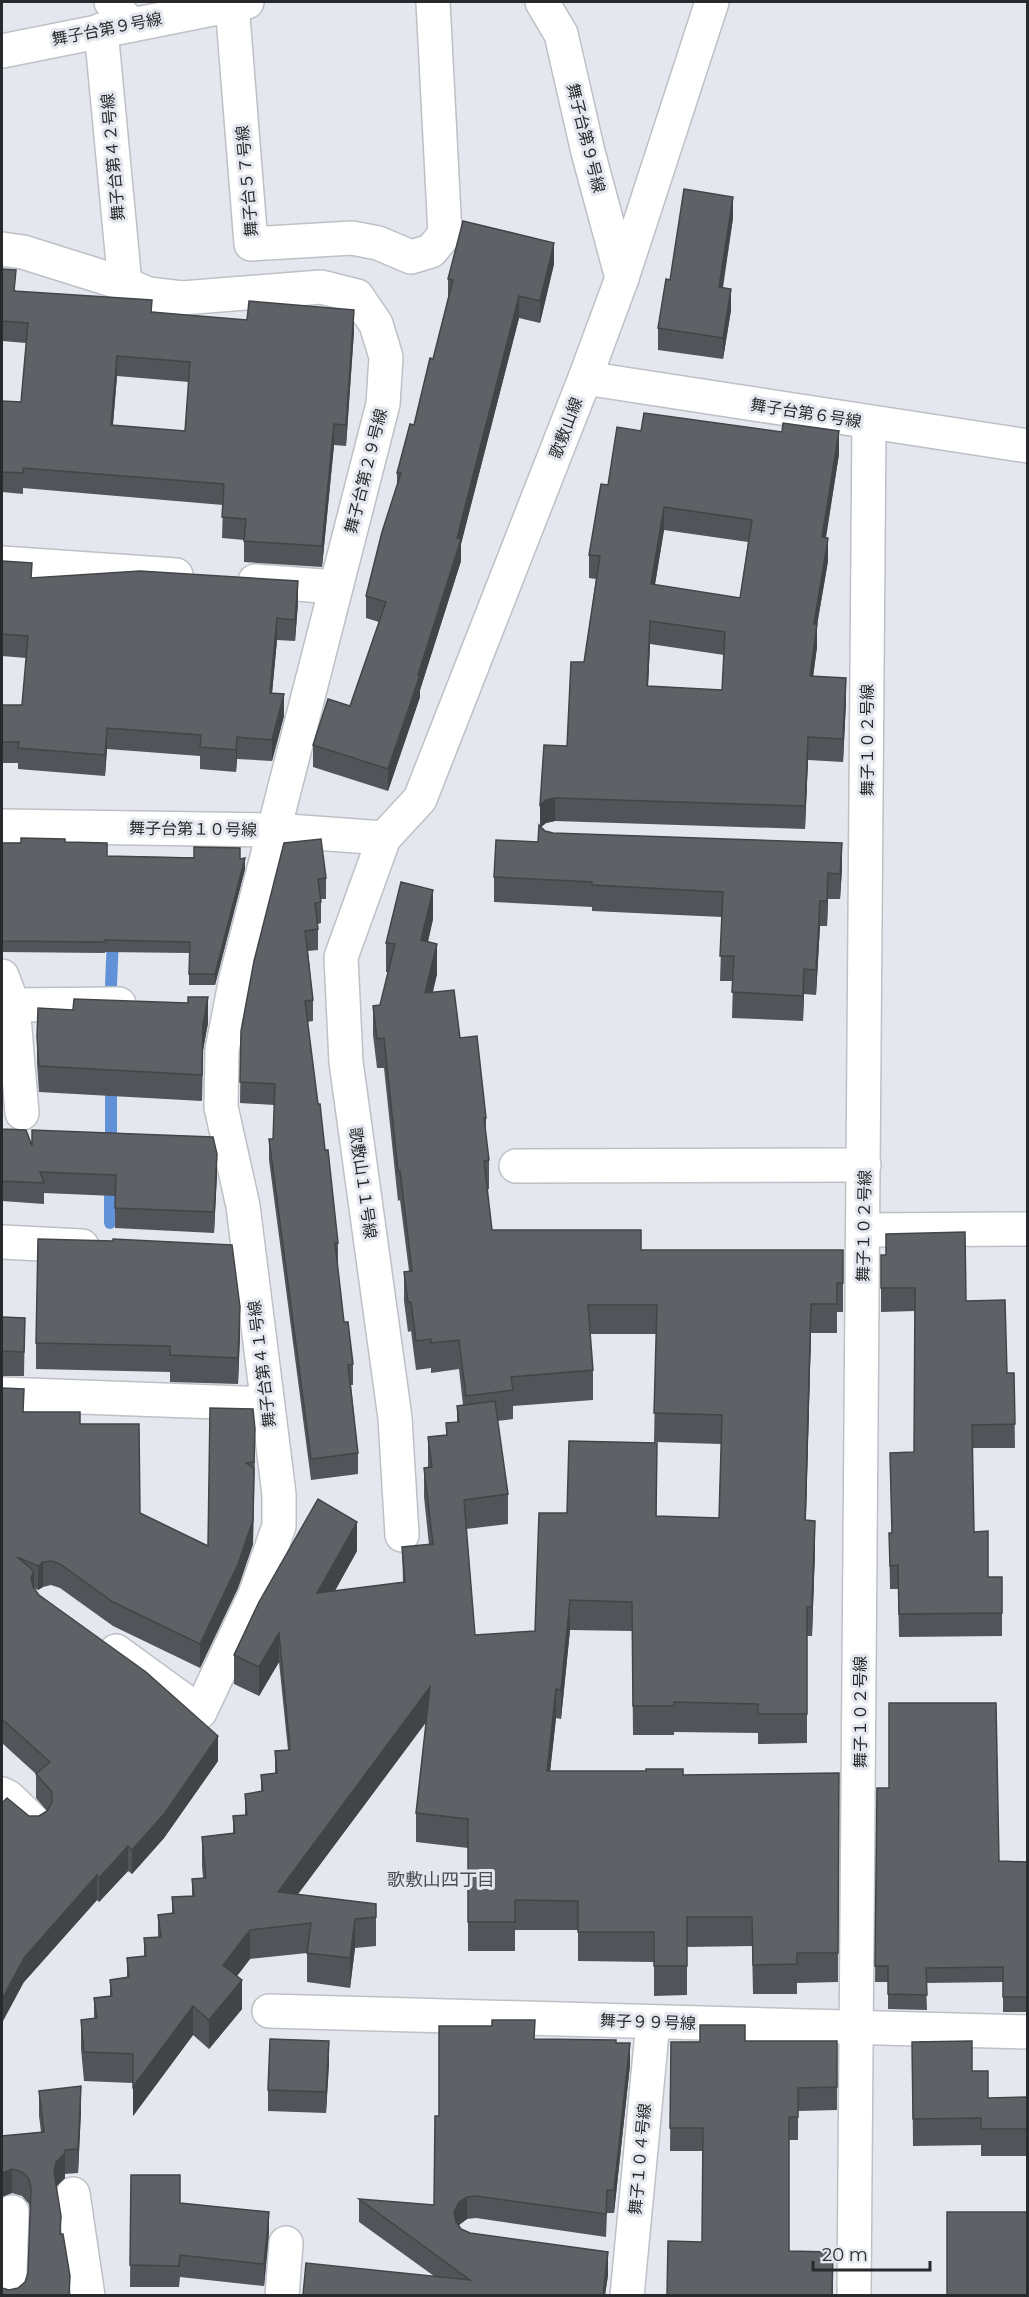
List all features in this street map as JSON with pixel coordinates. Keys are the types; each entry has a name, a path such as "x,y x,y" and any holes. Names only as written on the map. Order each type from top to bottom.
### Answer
{"street":[{"name":"舞子台５７号線","path":"239,3 251,244 352,238 378,243 411,257 431,251 445,234 433,2"},
{"name":"舞子台第９号線","path":"542,2 561,34 588,152 622,278"},
{"name":"歌敷山線","path":"384,838 420,799 622,278 712,2"},
{"name":"舞子台第９号線","path":"2,51 114,19 239,3"},
{"name":"舞子台第４２号線","path":"114,19 125,284"},
{"name":"舞子台第２９号線","path":"2,249 23,252 125,284 148,294 182,298 321,287 357,296 376,324 386,357 383,404 231,1004"},
{"name":"舞子台第６号線","path":"585,378 1028,446"},
{"name":"舞子１０２号線","path":"854,2295 858,2028 869,423"},
{"path":"2,563 336,587"},
{"name":"舞子台第１０号線","path":"2,826 274,830 384,838"},
{"name":"歌敷山１１号線","path":"384,838 342,957 346,1062 395,1418 402,1535"},
{"path":"831,849 866,850"},
{"path":"22,1113 7,991 151,1004"},
{"path":"197,1004 231,1004"},
{"name":"舞子台第４１号線","path":"87,1631 200,1712 255,1595 279,1526 279,1494 243,1206 221,1107 222,1050 231,1004"},
{"path":"516,1166 864,1165"},
{"path":"863,1230 1028,1229"},
{"path":"2,1242 108,1247"},
{"path":"214,1252 249,1253"},
{"path":"2,1394 267,1404"},
{"path":"2,1794 34,1822"},
{"name":"舞子９９号線","path":"269,2011 1028,2032"},
{"name":"舞子１０４号線","path":"627,2295 653,2022"},
{"path":"73,2194 88,2295"},
{"path":"9,2295 12,2212"},
{"path":"282,2295 286,2243"},
{"path":"596,2254 630,2259"}],"building":[{"path":"684,189 733,197 719,287 731,289 723,338 658,328 666,279 670,280"},
{"path":"463,221 554,243 540,301 519,296 457,538 461,539 418,675 420,675 388,769 313,745 328,699 350,706 386,602 366,596 382,532 401,473 397,473 410,424 414,425 430,358 433,359 453,280 448,279"},
{"path":"2,269 16,270 14,291 152,300 151,312 247,320 249,301 354,310 346,425 334,424 322,546 244,541 246,519 222,517 224,484 23,468 23,473 2,472 2,401 21,402 28,323 2,321","holes":["117,356 190,362 185,431 111,425"]},
{"path":"644,413 782,432 783,423 839,431 822,537 828,538 814,624 817,624 810,676 846,678 843,739 808,737 805,806 555,798 546,800 540,805 544,745 567,746 571,662 584,662 600,556 589,555 601,484 608,485 617,427 641,431","holes":["664,507 752,520 740,598 651,584","650,621 725,632 722,690 647,686"]},
{"path":"2,561 32,563 31,578 140,571 298,581 295,620 277,618 270,693 284,694 272,740 237,737 236,750 200,747 201,735 107,728 105,755 18,748 19,742 2,742 2,705 22,705 28,636 2,634"},
{"path":"539,825 545,831 553,833 842,843 840,874 828,873 827,901 820,901 816,970 804,969 803,996 732,992 734,956 720,956 723,892 494,877 496,840 538,842"},
{"path":"21,838 107,843 107,856 194,858 194,847 240,848 240,859 245,858 215,974 189,974 190,942 2,941 2,843 21,843"},
{"path":"321,839 326,878 318,879 321,902 315,903 318,929 305,931 313,1000 305,1001 325,1150 328,1150 344,1322 348,1322 353,1364 348,1365 358,1453 311,1459 269,1139 273,1139 275,1084 240,1082 241,1031 254,961 284,843"},
{"path":"401,882 433,890 421,940 437,944 425,993 454,990 460,1038 477,1036 489,1160 484,1161 492,1230 641,1230 641,1250 843,1250 843,1283 837,1283 837,1304 811,1304 805,1520 815,1521 812,1607 807,1607 807,1714 758,1714 758,1704 674,1702 674,1706 633,1706 632,1602 570,1600 561,1690 556,1689 547,1771 683,1769 683,1775 839,1773 838,1953 797,1953 797,1964 753,1965 752,1917 687,1917 687,1966 654,1966 654,1932 578,1932 578,1901 515,1900 515,1922 468,1922 468,1819 416,1813 430,1687 278,1892 376,1904 376,1917 355,1919 350,1958 307,1953 311,1923 250,1930 223,1965 242,1980 209,2020 193,2006 133,2087 133,2054 84,2052 81,2020 97,2018 94,1998 112,1996 110,1980 129,1977 127,1958 146,1956 144,1938 161,1937 158,1915 174,1913 172,1897 194,1896 192,1879 206,1878 202,1837 235,1833 233,1816 247,1815 245,1794 263,1791 261,1775 277,1773 275,1751 290,1750 279,1633 259,1667 234,1655 259,1602 318,1499 357,1522 317,1593 405,1582 402,1547 433,1544 424,1468 432,1467 428,1437 447,1435 446,1423 459,1422 457,1406 495,1401 508,1494 464,1500 475,1635 535,1631 539,1513 567,1513 569,1441 657,1443 656,1516 719,1518 722,1415 654,1413 657,1305 588,1305 593,1370 511,1377 513,1390 466,1396 459,1340 431,1343 431,1339 416,1341 404,1272 412,1271 400,1171 398,1171 384,1038 377,1039 373,1006 380,1005 395,944 386,943"},
{"path":"188,997 208,997 203,1024 202,1075 39,1066 38,1008 73,1010 74,999 188,1003"},
{"path":"2,1129 26,1130 32,1146 32,1130 213,1137 217,1154 214,1212 115,1208 116,1175 40,1172 44,1183 2,1181"},
{"path":"965,1232 966,1301 1005,1300 1007,1373 1014,1373 1015,1424 972,1425 974,1532 988,1531 988,1577 1002,1577 1002,1613 899,1614 898,1565 890,1566 889,1533 892,1533 890,1453 914,1452 915,1288 881,1288 881,1255 886,1255 886,1234"},
{"path":"38,1239 113,1241 113,1239 232,1245 240,1307 238,1358 170,1355 170,1346 36,1343"},
{"path":"2,1317 25,1318 24,1352 2,1351"},
{"path":"2,1388 24,1389 23,1412 80,1412 80,1424 139,1424 140,1513 208,1546 210,1408 253,1409 255,1429 254,1462 246,1463 254,1468 253,1520 238,1564 200,1644 113,1602 60,1564 51,1561 43,1562 38,1566 17,1557 34,1571 31,1578 33,1587 39,1595 146,1672 218,1736 164,1814 132,1850 128,1846 99,1878 97,1875 24,1958 2,1999 2,1803 7,1798 29,1816 39,1816 47,1811 52,1802 52,1792 36,1774 50,1762 2,1719"},
{"path":"889,1703 996,1703 999,1861 1028,1862 1028,1997 1003,1997 1003,1967 926,1968 927,1995 888,1994 888,1966 875,1966 877,1788 889,1788"},
{"path":"492,2020 535,2020 534,2039 616,2040 616,2043 630,2043 614,2190 607,2190 606,2214 476,2196 467,2197 459,2202 454,2212 456,2222 461,2229 470,2233 608,2252 603,2295 303,2295 306,2263 470,2280 359,2199 434,2205 435,2116 439,2116 439,2026 492,2026"},
{"path":"700,2025 745,2025 745,2041 837,2041 837,2087 798,2088 798,2117 789,2117 789,2251 833,2252 832,2295 667,2295 668,2241 702,2242 703,2128 670,2128 671,2042 700,2042"},
{"path":"270,2039 329,2041 326,2092 268,2090"},
{"path":"972,2041 972,2071 988,2071 988,2098 1028,2097 1028,2129 981,2129 981,2118 913,2119 912,2042"},
{"path":"81,2086 78,2149 65,2150 56,2162 54,2172 61,2216 60,2234 63,2234 70,2276 69,2295 2,2295 2,2288 9,2290 18,2288 25,2282 28,2273 31,2188 29,2179 22,2172 12,2169 2,2173 2,2136 44,2132 39,2091"},
{"path":"131,2175 180,2175 180,2203 269,2212 264,2264 180,2255 179,2266 130,2265"},
{"path":"947,2212 1028,2212 1028,2295 947,2295"}],"waterway":[{"path":"111,985 113,937"},
{"path":"111,1080 111,1149"},
{"path":"110,1179 110,1223"}],"district":[{"name":"歌敷山四丁目","path":"441,1880"}]}
